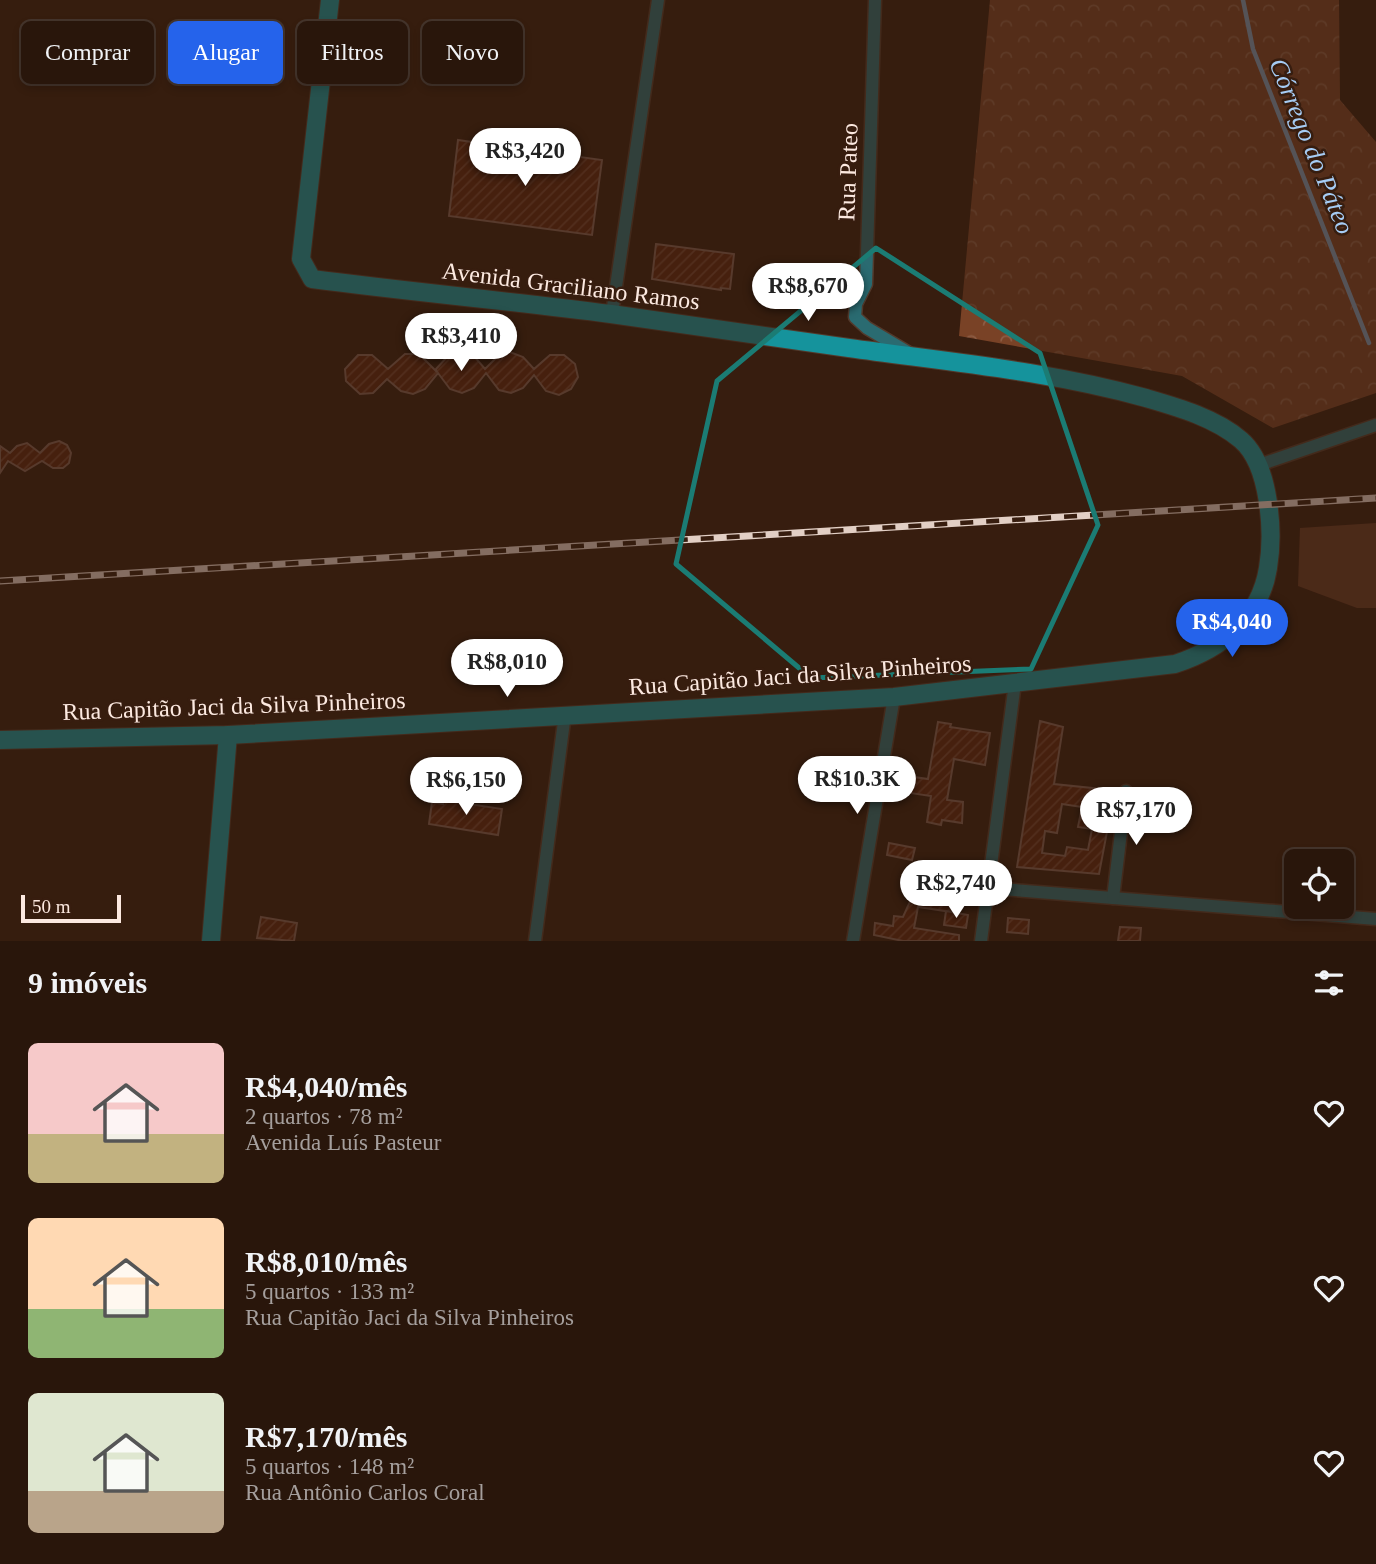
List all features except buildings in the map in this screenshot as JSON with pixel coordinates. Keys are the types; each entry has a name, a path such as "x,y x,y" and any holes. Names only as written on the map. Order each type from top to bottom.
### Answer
{"street":[{"name":"Avenida Graciliano Ramos","path":"331,0 301,259 312,279 612,314 1090,382 1168,404 1226,429 1241,440 1259,465"},
{"path":"612,314 658,0"},
{"name":"Rua Pateo","path":"875,0 866,284 856,304 855,317 867,328 912,355"},
{"path":"1259,465 1376,425"},
{"name":"Rua Capitão Jaci da Silva Pinheiros","path":"0,740 228,735 894,697 1175,664 1210,651 1228,638 1251,611 1267,573 1269,531 1265,481 1259,465"},
{"path":"981,941 1015,683"},
{"path":"853,941 894,697"},
{"path":"535,941 565,714"},
{"path":"211,941 228,735"},
{"path":"1113,898 1126,791"},
{"path":"989,888 1376,919"}],"highlighted area":[{"path":"876,248 1040,353 1098,525 1031,669 811,678 676,564 717,381"}],"shaded area":[{"path":"1376,523 1376,608 1357,608 1298,586 1300,528"}],"green space":[{"path":"990,0 1339,0 1340,100 1376,142 1376,393 1273,428 1182,376 959,336"}],"waterway":[{"name":"Córrego do Páteo","path":"1243,0 1253,49 1369,343"}],"railway":[{"path":"0,581 1376,498"}]}
